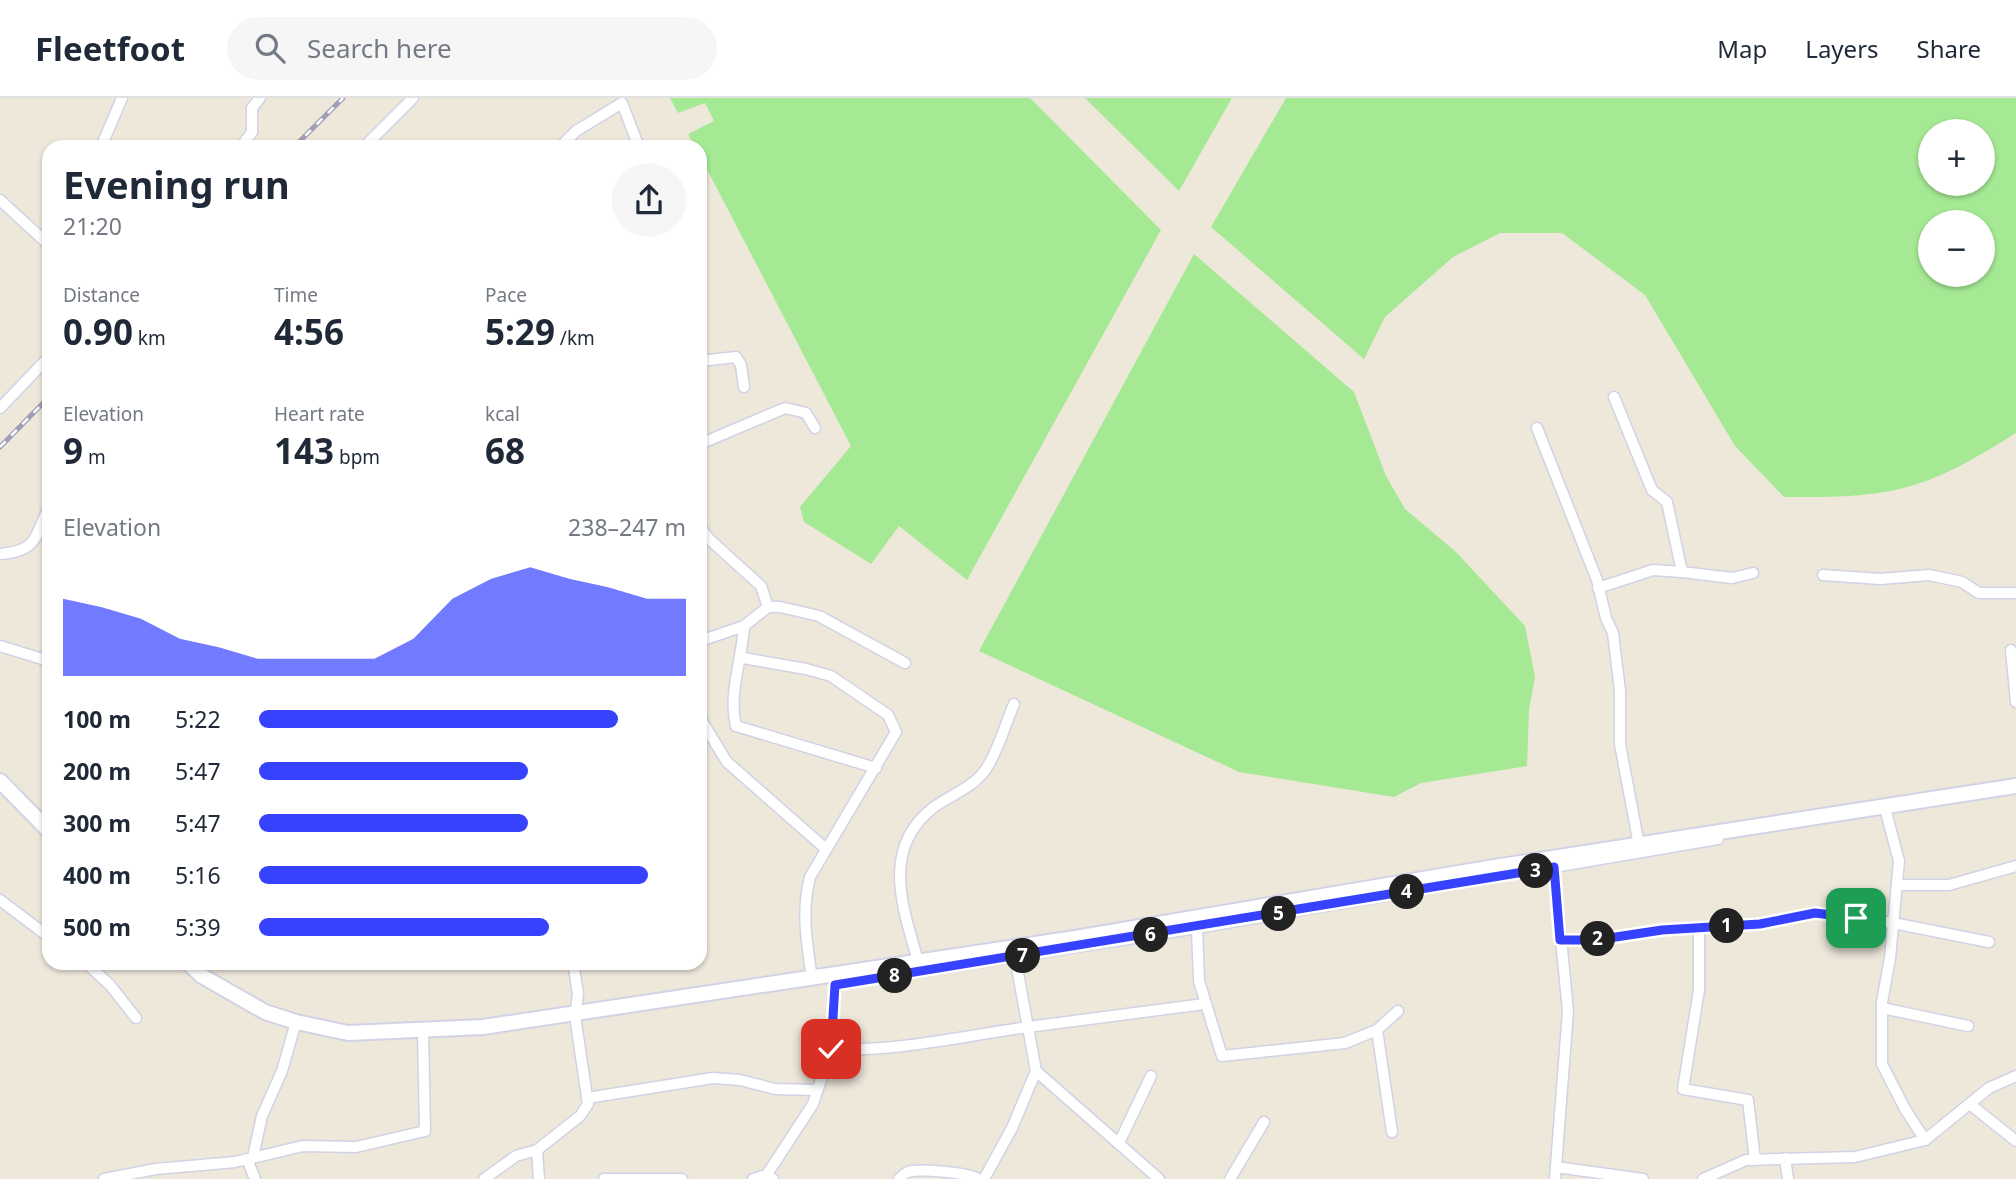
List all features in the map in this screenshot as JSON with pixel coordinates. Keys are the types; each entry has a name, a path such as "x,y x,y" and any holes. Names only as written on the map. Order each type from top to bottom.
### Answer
{"main road":[{"path":"0,781 42,824"},
{"path":"196,970 256,1007 296,1022 348,1033 423,1031 575,1016 2016,786"}],"street":[{"path":"105,140 122,98"},
{"path":"246,140 252,132 252,108 260,98"},
{"path":"371,140 413,98"},
{"path":"567,140 576,131 622,103 636,140"},
{"path":"0,200 42,239"},
{"path":"707,360 736,357 741,365 744,387"},
{"path":"0,408 42,364"},
{"path":"1614,397 1652,490 1667,502 1682,572"},
{"path":"707,441 785,408 806,413 815,428"},
{"path":"1537,428 1598,588 1605,618 1614,633 1620,691 1620,744 1639,845"},
{"path":"0,554 16,553 31,544 42,527"},
{"path":"707,536 761,586 768,607"},
{"path":"1598,588 1653,570 1732,578 1753,573"},
{"path":"1823,575 1880,579 1929,575 1962,582 1979,593 2016,593"},
{"path":"707,639 744,626 768,607 819,616 905,663"},
{"path":"744,626 743,658 733,695 736,726 876,768"},
{"path":"0,646 42,659"},
{"path":"2011,650 2016,702"},
{"path":"743,658 806,668 831,676 888,715 896,732 810,877 804,898 812,979"},
{"path":"918,961 901,908 898,872 905,847 932,808 974,782 986,769 1014,704"},
{"path":"707,729 727,762 826,849"},
{"path":"752,1179 768,1178 813,1104 831,1049 835,985 1197,928 1886,812 2016,793"},
{"path":"1886,812 1899,861 1882,1008 1882,1064 1905,1109 1925,1140"},
{"path":"1897,885 1949,885 2016,866"},
{"path":"1554,867 1568,1011 1555,1179"},
{"path":"0,900 42,932"},
{"path":"1560,940 1596,940 1760,924 1815,913 1893,923 1989,942"},
{"path":"1197,928 1199,981 1204,1004 1223,1056 1345,1043 1377,1030 1398,1011"},
{"path":"1699,928 1699,990 1683,1089 1748,1100 1755,1160"},
{"path":"984,1179 1012,1128 1036,1071 1015,957"},
{"path":"94,970 110,985 136,1018"},
{"path":"484,1179 516,1156 537,1150 580,1116 587,1104 575,1016 578,994 574,970"},
{"path":"831,1049 862,1051 916,1045 1026,1027 1204,1004"},
{"path":"1882,1008 1968,1026"},
{"path":"256,1179 250,1158 262,1115 282,1071 296,1022"},
{"path":"1377,1030 1392,1132"},
{"path":"104,1179 250,1158 303,1146 356,1147 425,1131 423,1031"},
{"path":"1036,1071 1159,1179"},
{"path":"1119,1143 1151,1076"},
{"path":"1703,1179 1746,1160 1855,1157 1925,1140 1989,1088 2016,1076"},
{"path":"587,1098 713,1079 740,1080 775,1089 817,1090"},
{"path":"1971,1105 2016,1141"},
{"path":"1230,1179 1264,1122"},
{"path":"537,1150 539,1179"},
{"path":"1785,1158 1788,1179"},
{"path":"1556,1167 1643,1179"},
{"path":"898,1179 908,1172 929,1171 972,1174 978,1179"},
{"path":"604,1179 682,1179"}],"green space":[{"path":"670,98 1030,98 1161,230 967,580 899,526 871,564 804,522 800,507 851,446 707,169 707,140 691,140 688,134 714,121 705,103 678,113"},
{"path":"1085,98 1232,98 1179,191"},
{"path":"1286,98 2016,98 2016,433 1954,469 1927,480 1866,495 1784,497 1735,446 1645,295 1562,233 1500,233 1453,257 1385,317 1364,359 1211,227"},
{"path":"1194,254 1354,392 1386,476 1405,509 1456,552 1525,626 1535,677 1529,709 1527,766 1421,783 1394,797 1239,772 979,651"}],"railway":[{"path":"301,140 343,98"},
{"path":"0,447 42,404"}],"route":[{"path":"831,1049 835,985 1191,929 1554,867 1560,940 1596,940 1637,936 1662,930 1760,924 1815,913 1856,918"}]}
